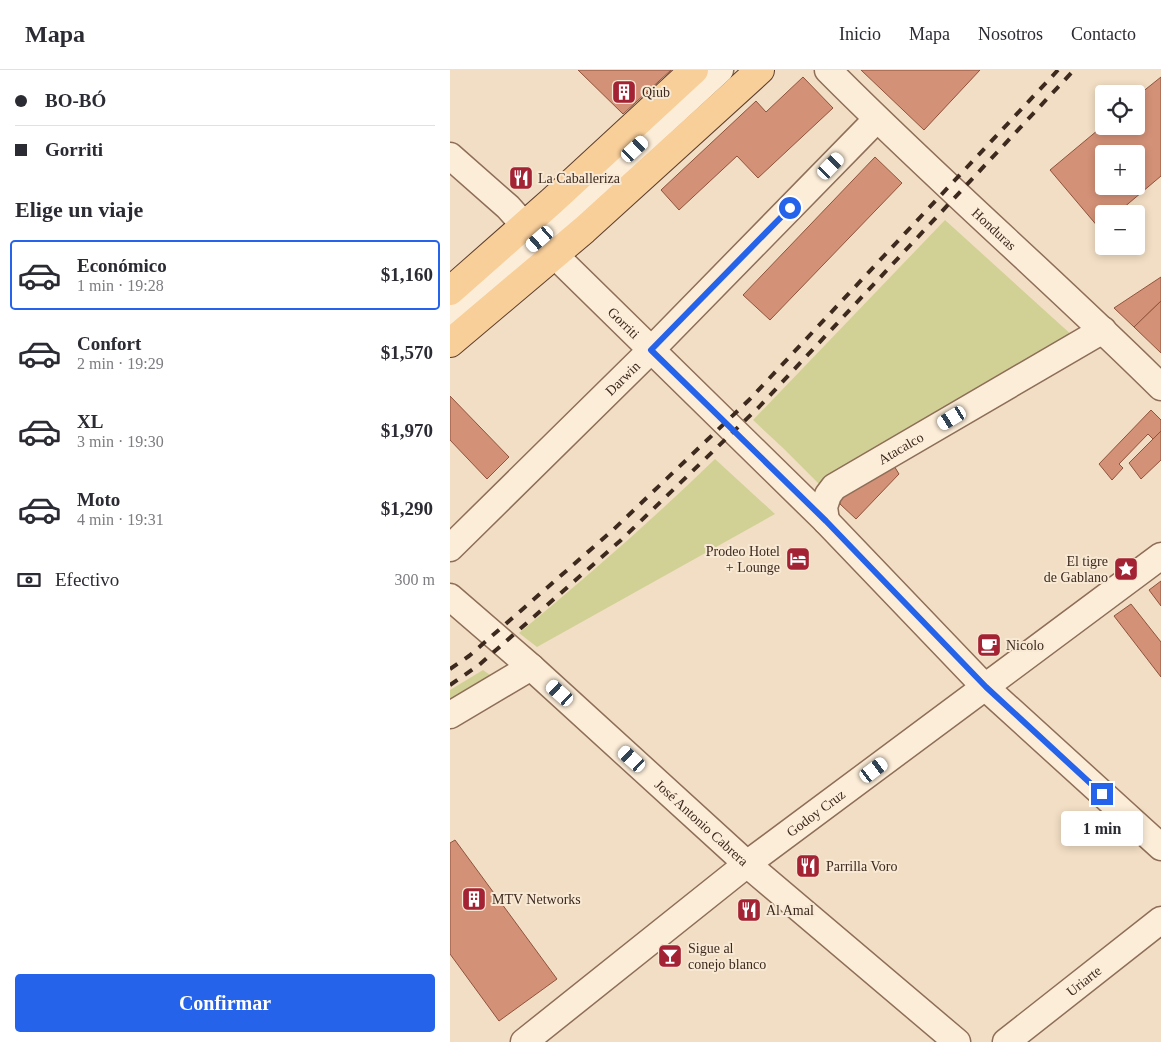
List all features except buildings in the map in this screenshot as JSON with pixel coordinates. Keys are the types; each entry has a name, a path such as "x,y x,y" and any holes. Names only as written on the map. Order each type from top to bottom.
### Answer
{"main road":[{"path":"450,343 539,240 694,70"},
{"path":"450,291 539,240 584,230 760,70"}],"street":[{"path":"450,316 539,240 578,201 720,70"},
{"name":"Honduras","path":"828,70 877,119 1103,330 1161,388"},
{"name":"Darwin","path":"450,548 651,350 877,119"},
{"name":"Gorriti","path":"450,156 508,207 539,240 826,521 986,687 1161,848"},
{"name":"Atacalco","path":"826,521 824,507 828,495 834,487 1103,330"},
{"name":"Godoy Cruz","path":"524,1042 746,864 1161,556"},
{"name":"José Antonio Cabrera","path":"450,597 531,667 746,864 958,1042"},
{"path":"450,715 531,667"},
{"name":"Uriarte","path":"1006,1042 1161,920"}],"green space":[{"path":"945,220 1074,337 822,487 753,420"},
{"path":"715,459 775,514 537,647 519,633 619,548"},
{"path":"483,670 494,678 450,705 450,690"}],"railway":[{"path":"450,669 469,656 613,530 750,399 1058,70"},
{"path":"450,685 479,665 620,541 759,407 1074,70"}],"place":[{"name":"Qiub","path":"624,92"},
{"name":"La Caballeriza","path":"521,178"},
{"name":"Prodeo Hotel + Lounge","path":"798,559"},
{"name":"El tigre de Gablano","path":"1126,569"},
{"name":"Nicolo","path":"989,645"},
{"name":"Parrilla Voro","path":"808,866"},
{"name":"MTV Networks","path":"474,899"},
{"name":"Al Amal","path":"749,910"},
{"name":"Sigue al conejo blanco","path":"670,956"}],"route":[{"path":"790,208 651,350 826,521 986,687 1102,794"}]}
